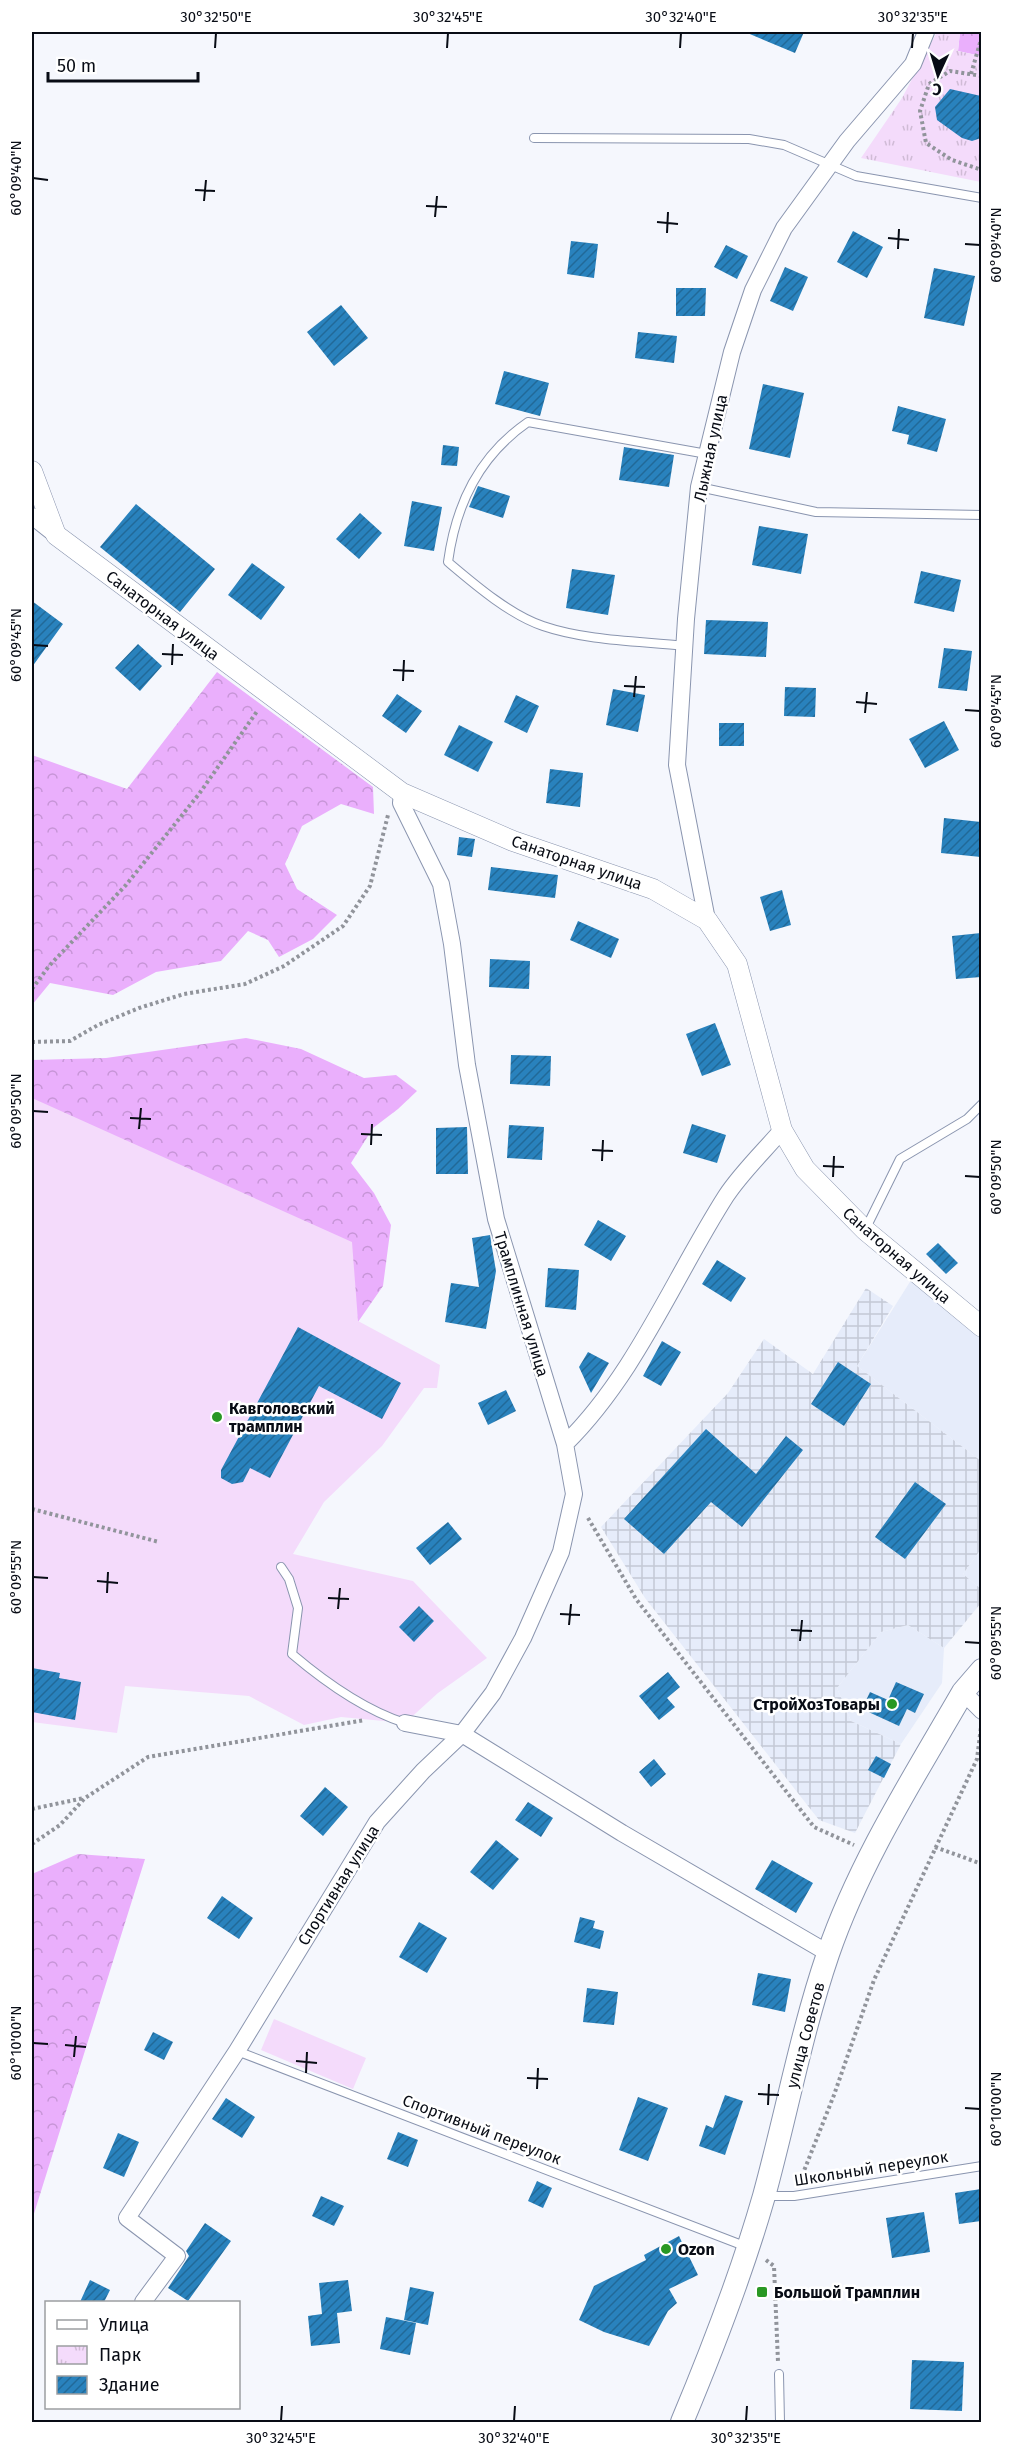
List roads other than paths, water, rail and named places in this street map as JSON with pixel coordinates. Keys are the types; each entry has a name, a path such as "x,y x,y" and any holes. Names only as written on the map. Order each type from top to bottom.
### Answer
{"main road":[{"name":"улица Советов","path":"682,2422 748,2247 764,2196 797,2059 828,1953 871,1852 963,1692 981,1670"}],"street":[{"name":"Лыжная улица","path":"707,920 677,765 699,487 732,352 753,290 784,228 847,141 913,64 926,32"},
{"path":"32,471 56,536"},
{"name":"Санаторная улица","path":"32,516 271,696 401,798 513,841 653,889 707,920 737,964 782,1130 805,1169 865,1230 981,1327"},
{"name":"Трамплинная улица","path":"401,798 441,884 452,944 467,1065 496,1219 565,1444"},
{"path":"565,1444 592,1417 632,1360 727,1194 782,1130"},
{"name":"Спортивная улица","path":"144,2301 177,2256 127,2218 237,2051 377,1822 423,1771 462,1734 493,1693 523,1638 561,1552 574,1494 565,1444"},
{"path":"963,1692 981,1711"},
{"path":"405,1723 462,1734 622,1833 828,1953"}],"lane":[{"path":"534,138 749,139 784,145 855,176 981,198"},
{"path":"685,646 600,637 542,626 485,593 448,562 452,528 464,499 502,440 528,422 707,454"},
{"path":"699,487 816,512 981,515"},
{"path":"865,1230 900,1159 967,1119 981,1104"},
{"path":"281,1567 289,1579 298,1608 292,1654 315,1674 384,1717 405,1723"},
{"name":"Спортивный переулок","path":"237,2051 748,2247"},
{"name":"Школьный переулок","path":"764,2196 794,2196 981,2166"},
{"path":"779,2374 780,2422"}],"place":[{"name":"Кавголовский трамплин","path":"217,1417"},
{"name":"СтройХозТовары","path":"892,1704"},
{"name":"Ozon","path":"666,2249"},
{"name":"Большой Трамплин","path":"762,2292"}]}
